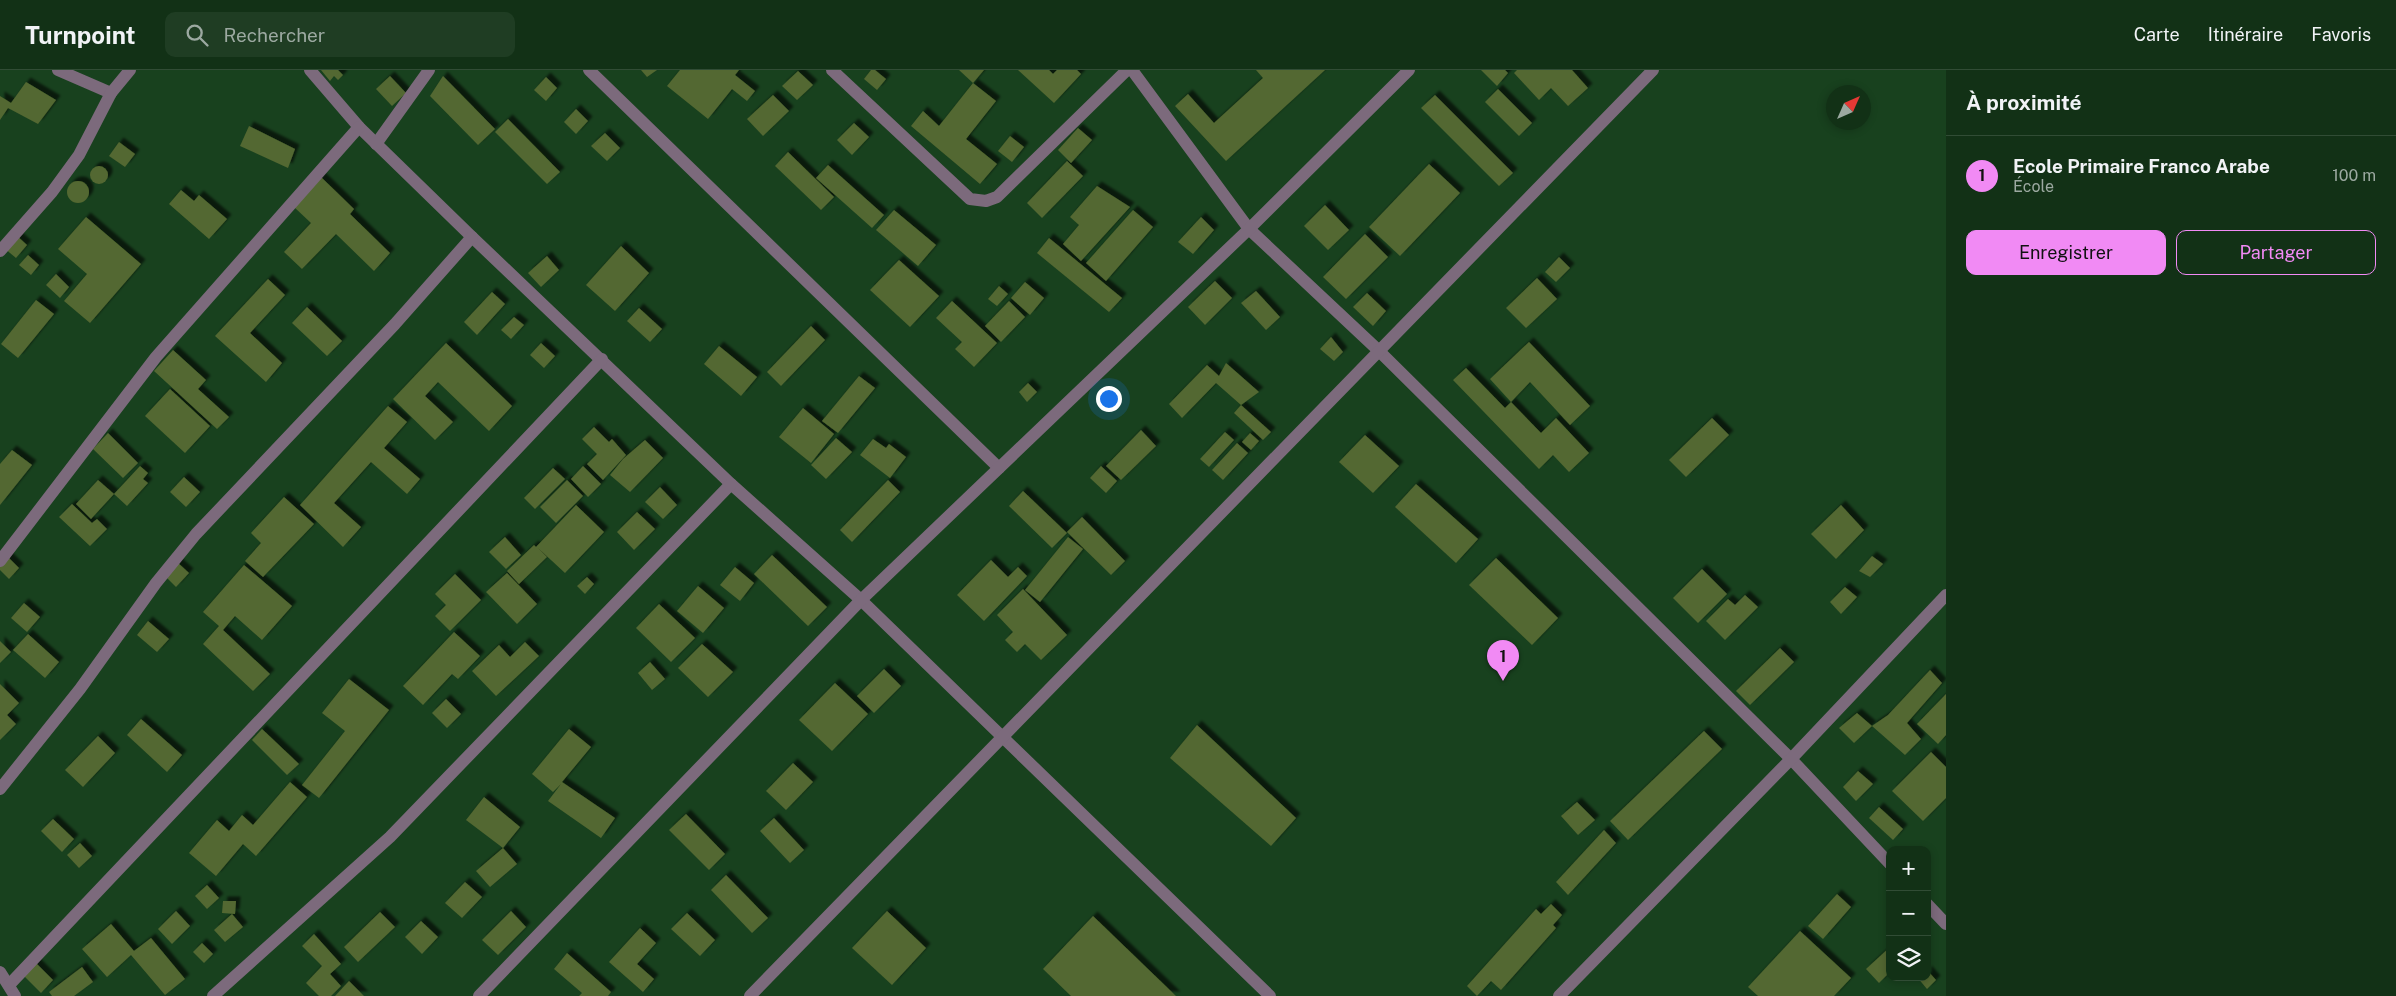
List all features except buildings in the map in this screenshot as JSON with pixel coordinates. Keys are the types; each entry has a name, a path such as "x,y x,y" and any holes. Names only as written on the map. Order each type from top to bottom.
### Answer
{"street":[{"path":"58,70 111,93"},
{"path":"0,251 52,192 79,155 111,93 130,70"},
{"path":"310,70 359,127 472,237 731,484 861,600 1270,996"},
{"path":"376,144 429,70"},
{"path":"589,70 999,468"},
{"path":"832,70 970,198 986,201 997,197 1127,70"},
{"path":"1132,70 1250,229 1378,350 1791,759 1886,860"},
{"path":"479,996 861,600 1250,229 1409,70"},
{"path":"750,996 1001,736 1653,70"},
{"path":"0,562 156,357 359,127"},
{"path":"0,789 80,689 156,583 196,534 395,324 472,237"},
{"path":"0,972 12,991 602,359"},
{"path":"213,996 390,837 731,484"},
{"path":"1559,996 1791,759 1946,596"},
{"path":"1931,908 1946,924"}],"place":[{"name":"Ecole Primaire Franco Arabe","path":"1503,681"}]}
